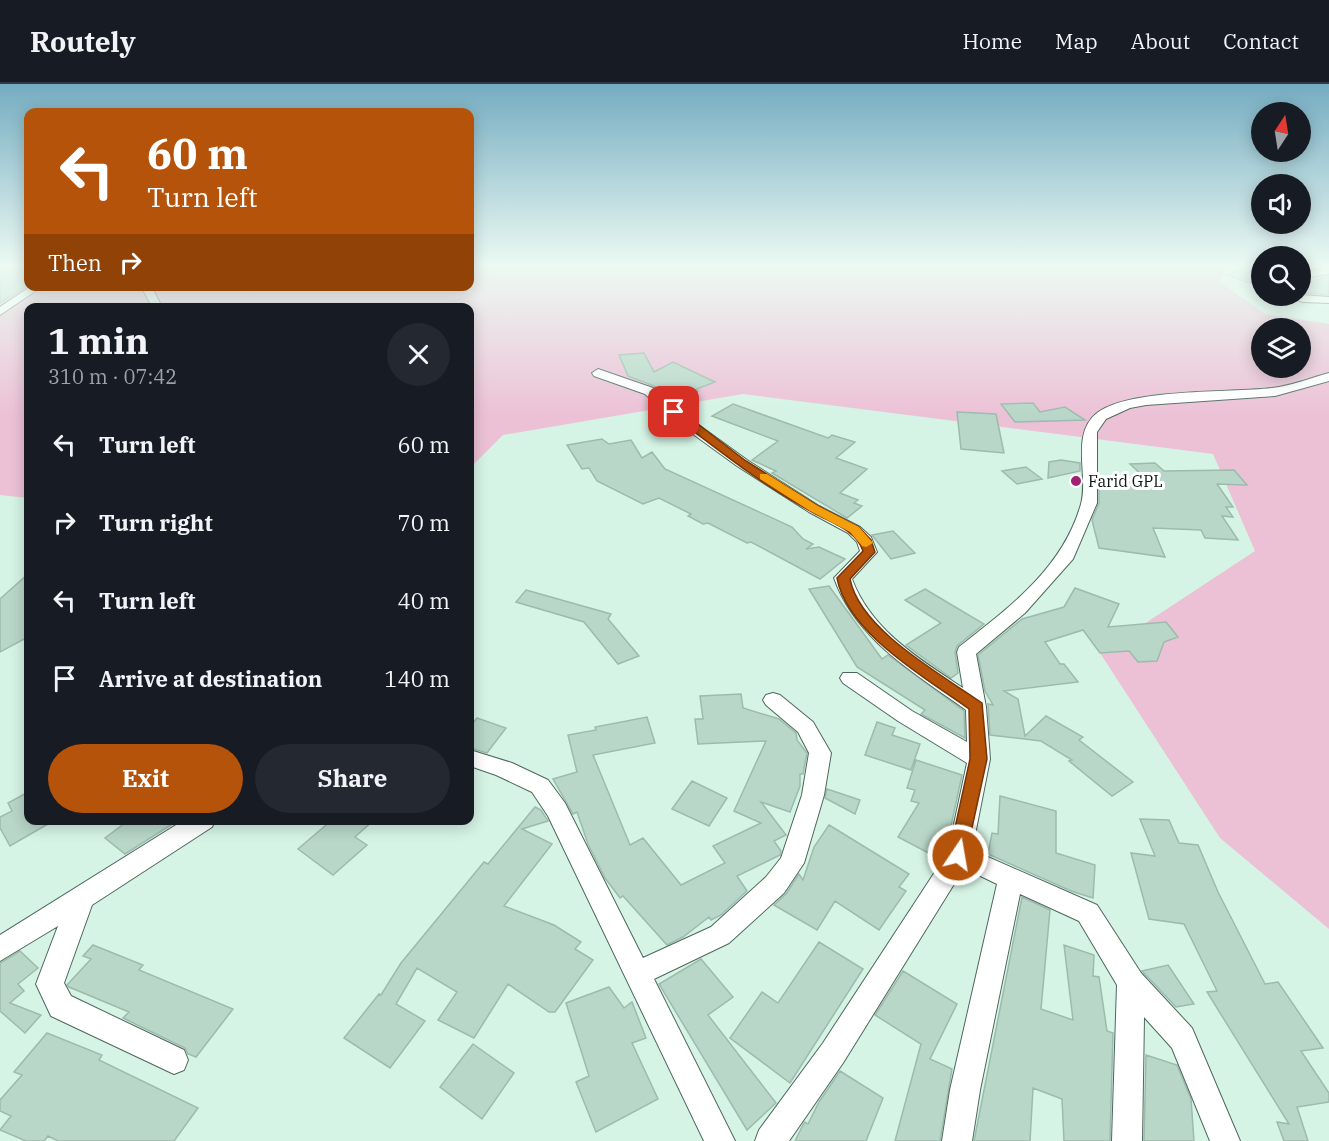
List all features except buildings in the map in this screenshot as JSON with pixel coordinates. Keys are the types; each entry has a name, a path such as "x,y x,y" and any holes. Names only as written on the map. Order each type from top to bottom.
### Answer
{"street":[{"path":"598,373 650,391 680,418 742,463 814,509 854,530 865,540 869,552 843,578 846,595 883,639 976,707"},
{"path":"770,1141 833,1053 958,855 978,759 976,707 966,652 1019,609 1065,559 1089,503 1090,432 1101,416 1126,405 1275,392 1329,377"},
{"path":"850,678 905,716 978,759"},
{"path":"637,974 720,935 775,885 792,863 813,795 820,753 806,727 773,700"},
{"path":"474,759 504,769 540,786 558,810 720,1141"},
{"path":"0,949 196,825"},
{"path":"958,855 1088,913 1131,982 1182,1038 1225,1141"},
{"path":"957,1141 965,1090 1011,878"},
{"path":"81,899 50,984 61,1006 174,1060"},
{"path":"1127,1141 1131,982"}],"shaded area":[{"path":"0,316 24,316 24,498 0,495"},
{"path":"474,316 1291,318 1251,318 1251,378 1311,378 1311,321 1329,324 1329,929 1220,838 1100,653 1255,551 1213,454 743,394 503,435 474,464"}],"slow traffic":[{"path":"763,476 814,509 854,530 866,543"}],"place":[{"name":"Farid GPL","path":"1076,481"}],"route":[{"path":"674,412 742,463 814,509 854,530 865,540 869,552 843,578 846,595 883,639 976,707 978,759 958,855"}]}
